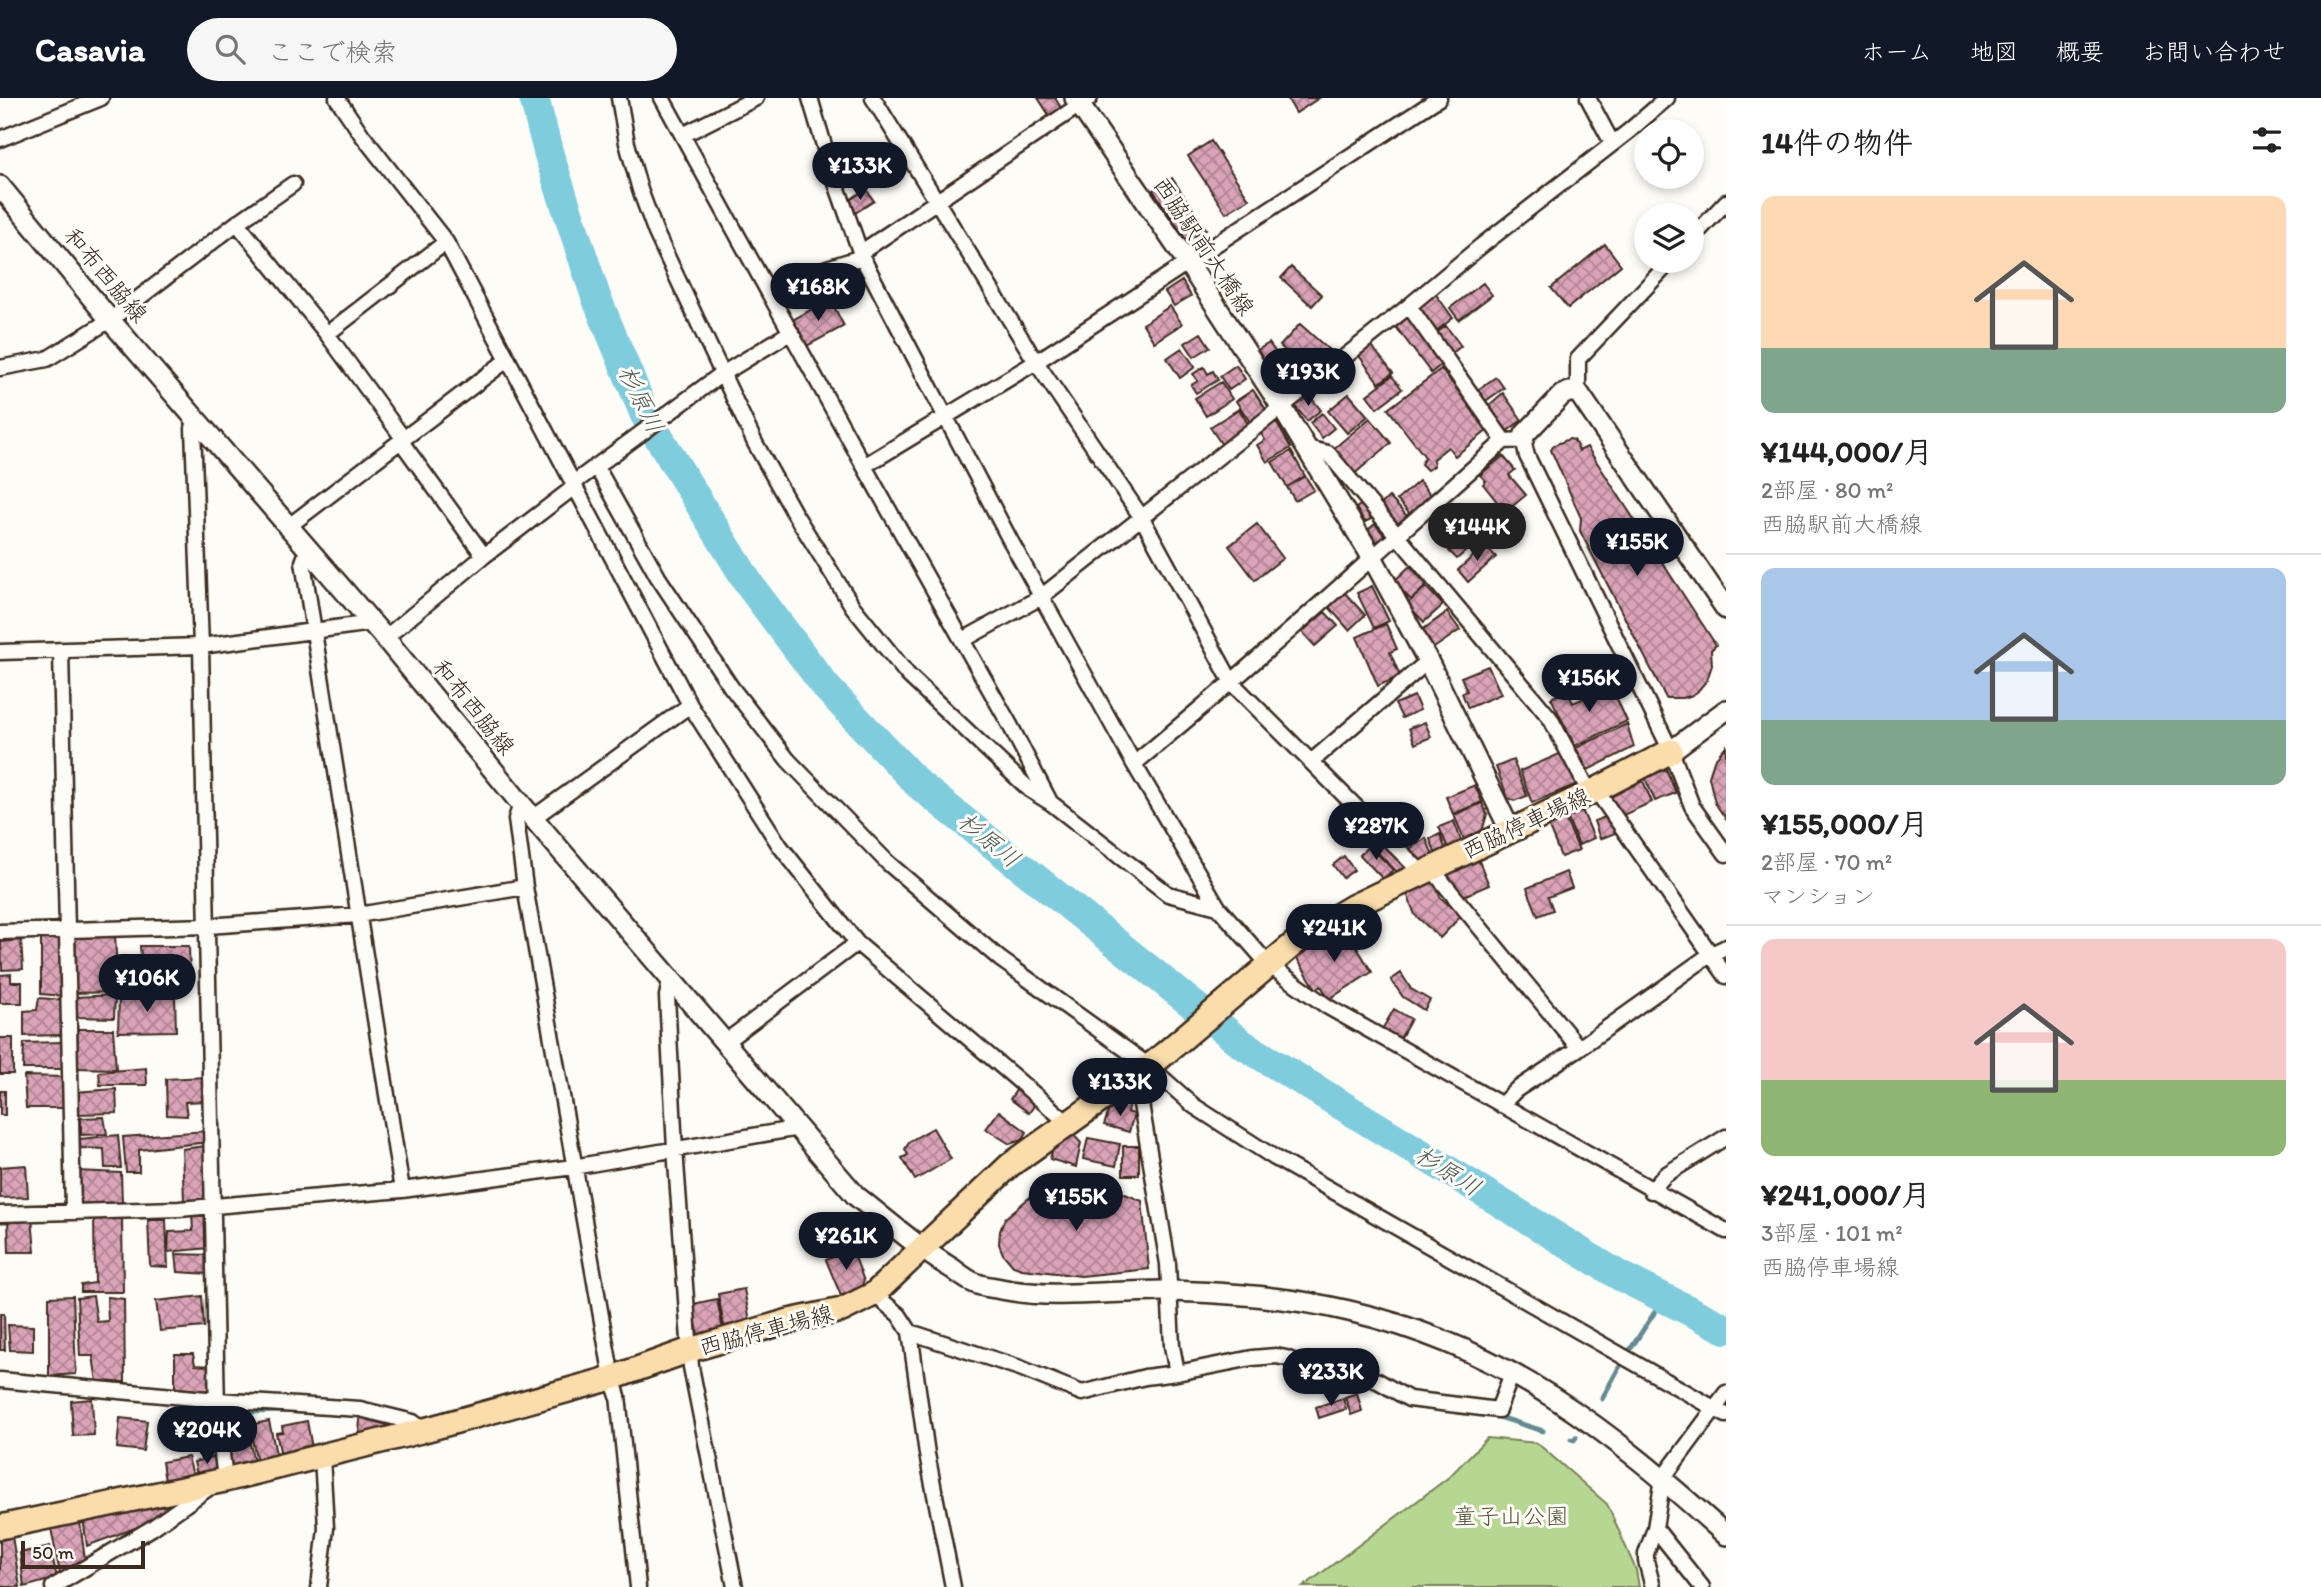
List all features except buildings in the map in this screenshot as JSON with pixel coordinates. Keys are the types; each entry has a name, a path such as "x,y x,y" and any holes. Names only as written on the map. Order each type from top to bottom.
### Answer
{"main road":[{"name":"西脇停車場線","path":"0,1527 221,1481 421,1431 612,1378 690,1350 789,1321 842,1310 874,1294 1010,1165 1146,1068 1301,937 1354,906 1671,751"}],"street":[{"path":"0,139 101,98"},
{"path":"338,98 362,135 446,242 690,705 780,845 857,943 1068,1123"},
{"path":"619,98 627,143 648,211 678,281 755,443 793,511 853,607 908,675 1030,790 1051,803 1168,894 1218,907"},
{"path":"662,98 864,466 963,639 1051,803"},
{"path":"683,135 756,98"},
{"path":"810,98 861,255 1041,597 1134,764 1218,907 1264,970 1726,1231"},
{"path":"873,98 1036,362 1142,518 1232,683 1426,871 1579,1048"},
{"path":"864,466 1036,362 1439,98"},
{"path":"1588,98 1612,143"},
{"path":"963,639 1041,597 1667,98"},
{"path":"771,296 827,268 861,255 1081,100"},
{"name":"西脇駅前大橋線","path":"1081,100 1281,406 1371,556 1428,661 1510,830"},
{"path":"0,368 47,359 110,320 237,223 293,184"},
{"name":"和布西脇線","path":"0,186 110,320 289,526 527,811 856,1196 920,1249 976,1284 1028,1294 1168,1291 1275,1298 1347,1310 1403,1325 1513,1371 1584,1416 1663,1478 1726,1535"},
{"path":"1704,225 1726,202"},
{"path":"237,223 327,334 484,556"},
{"path":"327,334 446,242"},
{"path":"1660,273 1578,359 1578,392 1726,610"},
{"path":"1409,306 1527,456 1671,751 1692,806 1726,854"},
{"path":"0,652 201,646 314,631 378,631 484,556 599,464 721,374 791,332"},
{"path":"289,526 507,360"},
{"path":"1134,764 1232,683 1371,556 1525,434 1562,395 1578,392"},
{"path":"53,1587 152,1528 221,1481 217,1405 201,646 193,428 196,418"},
{"path":"1306,448 1328,453 1550,718 1593,791 1726,976"},
{"path":"599,464 665,588 731,687 788,760 888,863 989,950 1194,1106 1275,1158 1625,1358 1722,1404 1663,1478 1646,1561 1653,1587"},
{"path":"308,549 303,562 402,1190"},
{"path":"61,650 73,1212"},
{"path":"1311,762 1428,661"},
{"path":"638,1587 618,1396 612,1378 573,1167 525,887 516,819 690,705"},
{"path":"1671,751 1726,710"},
{"path":"0,932 208,926 358,915 525,887"},
{"path":"725,1042 857,943"},
{"path":"1501,1105 1516,1090 1711,954 1726,947"},
{"path":"671,977 667,996 691,1367 735,1587"},
{"path":"1146,1068 1141,1104 1168,1264 1172,1346 1177,1373"},
{"path":"0,1214 180,1209 402,1190 573,1167 799,1128"},
{"path":"1651,1191 1665,1175 1726,1137"},
{"path":"874,1294 899,1315 910,1332 927,1454 953,1587"},
{"path":"910,1332 1020,1368 1082,1393 1145,1377 1276,1356 1327,1376 1366,1377 1409,1399 1498,1410 1513,1371"},
{"path":"0,1380 217,1405 360,1409 413,1423 421,1431"},
{"path":"319,1587 327,1528 323,1456"},
{"path":"1654,1528 1702,1587"}],"green space":[{"name":"童子山公園","path":"1487,1438 1537,1443 1607,1504 1636,1570 1639,1587 1303,1587 1449,1477"}],"waterway":[{"name":"杉原川","path":"534,98 549,155 596,297 645,415 751,587 826,687 918,784 1242,1044 1620,1276 1726,1329"},
{"path":"1602,1399 1622,1362 1664,1298"},
{"path":"1285,1365 1322,1383 1368,1384 1385,1393"},
{"path":"223,1407 249,1412 286,1411"},
{"path":"1496,1416 1543,1431"},
{"path":"1571,1439 1576,1437"}]}
